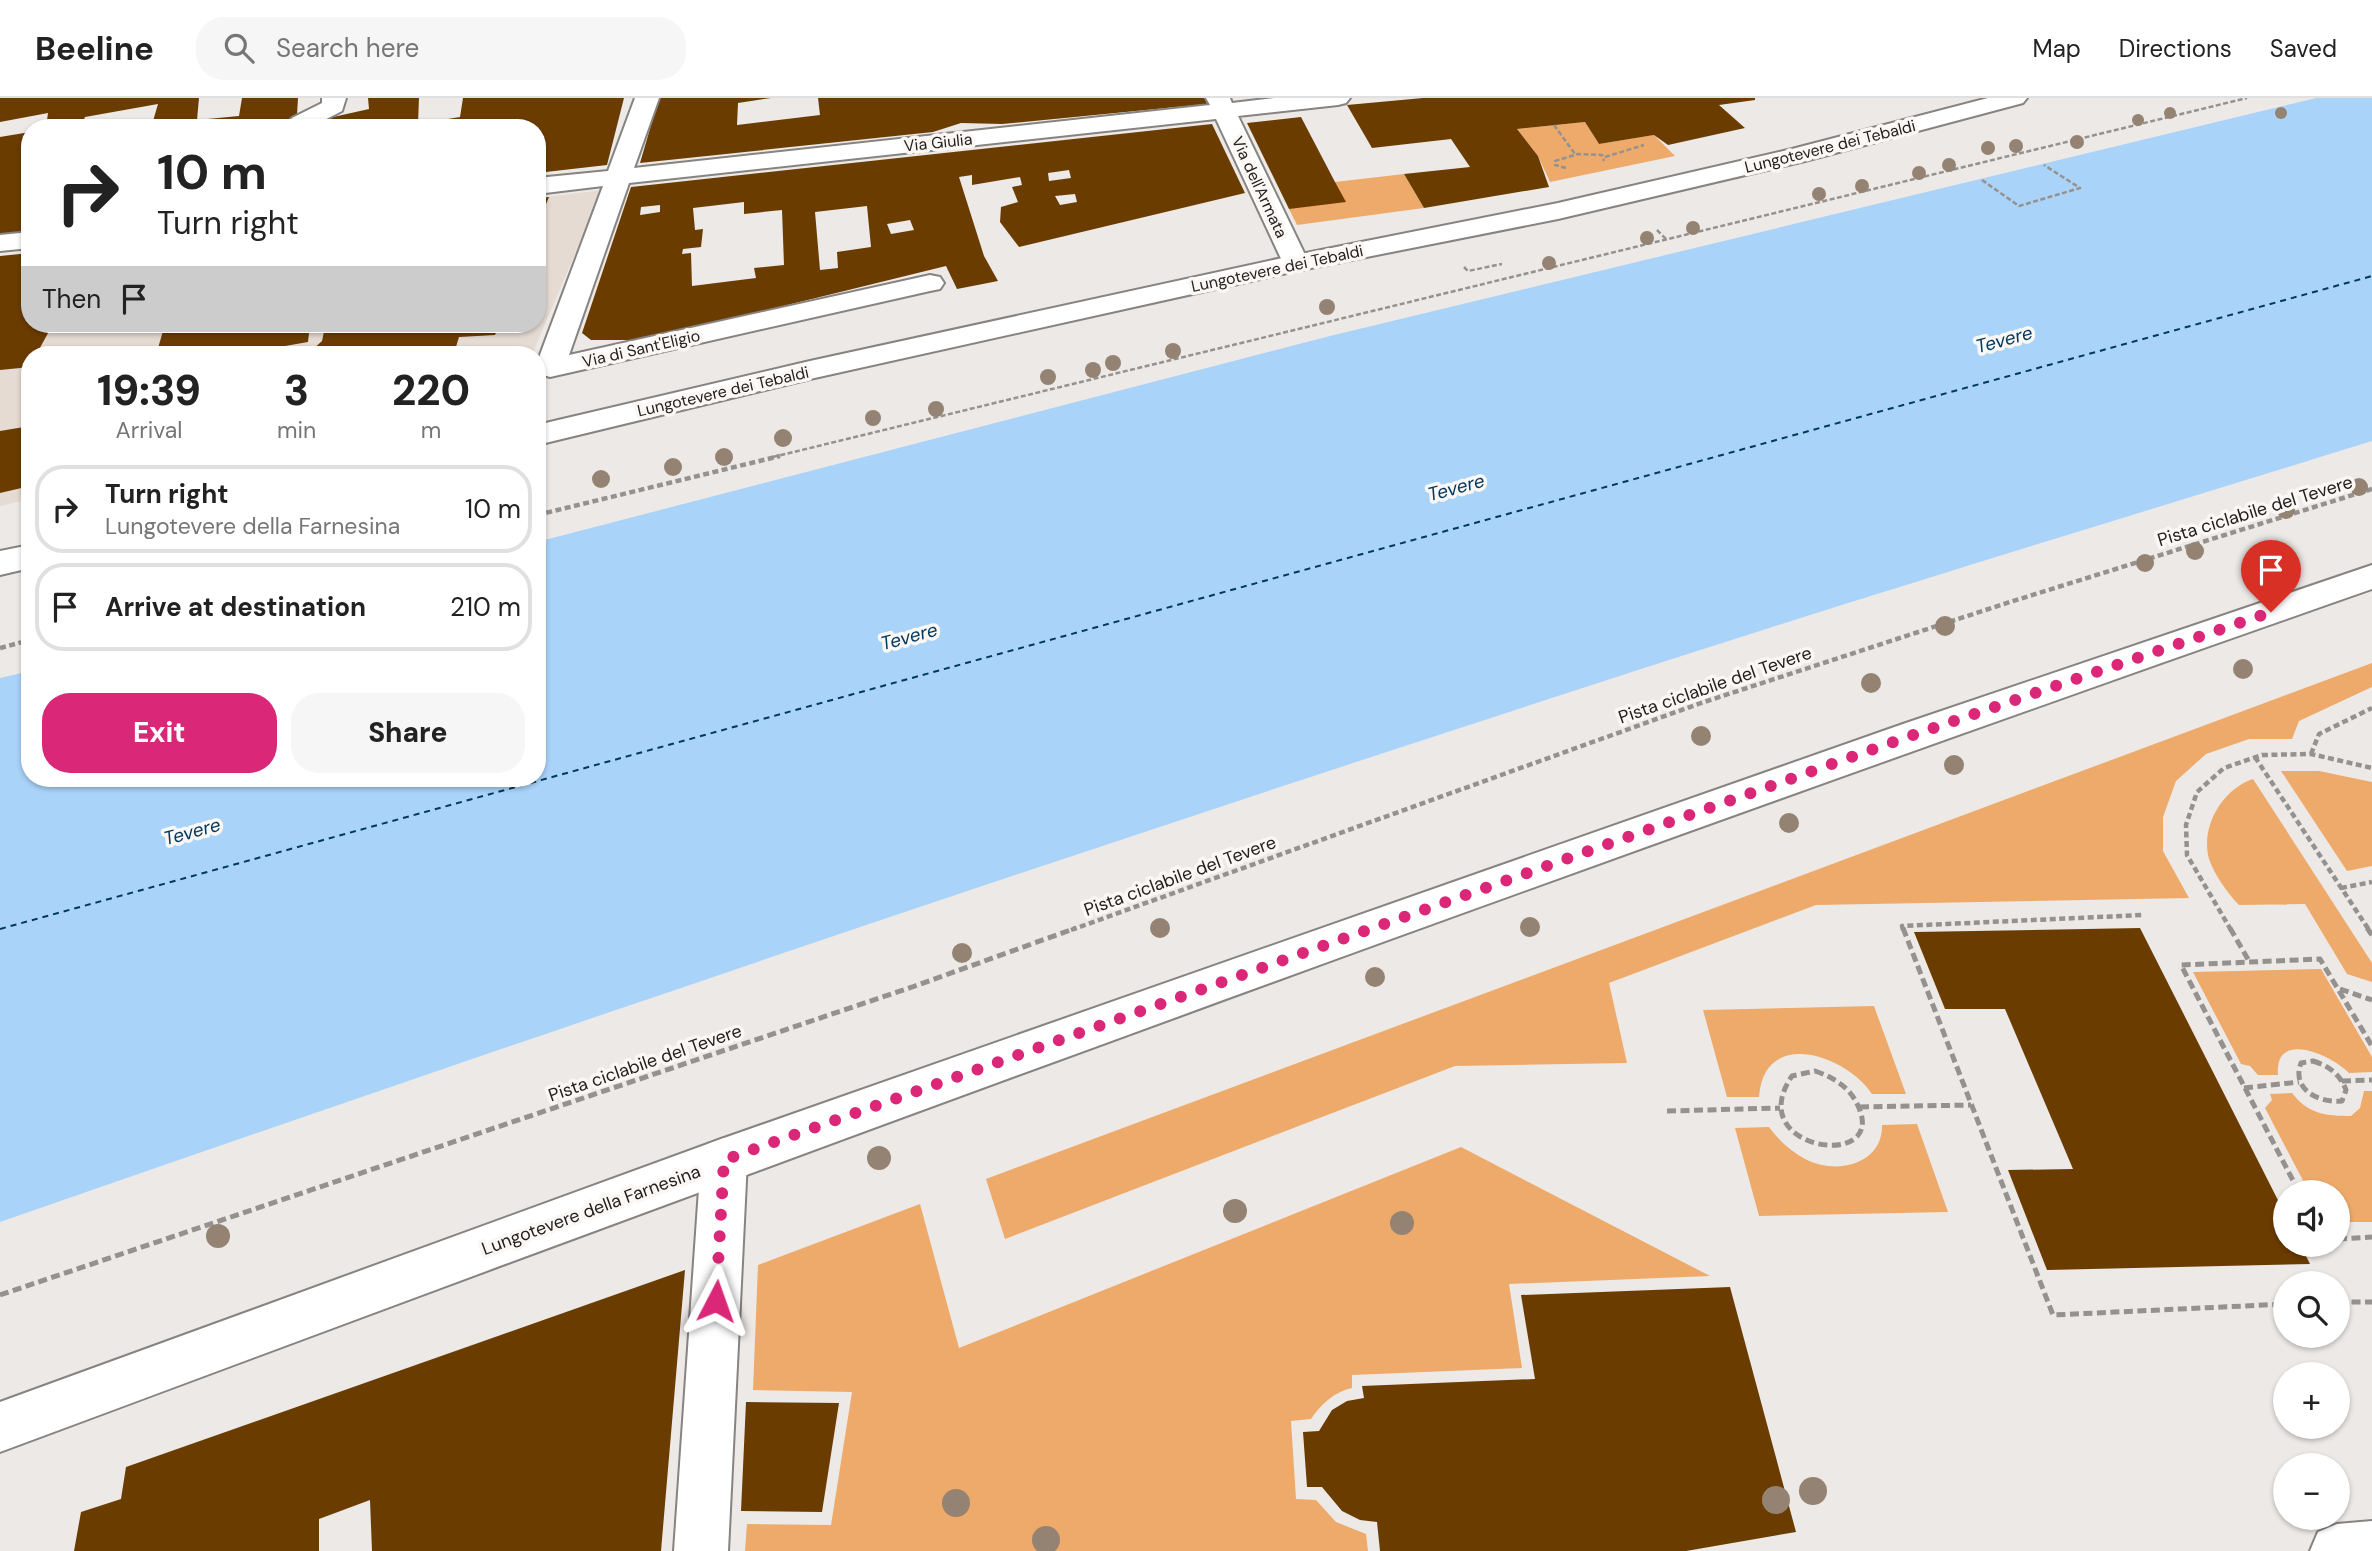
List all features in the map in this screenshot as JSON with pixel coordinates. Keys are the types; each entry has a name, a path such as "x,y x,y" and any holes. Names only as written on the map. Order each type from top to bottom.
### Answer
{"main road":[{"path":"309,119 334,106 334,98"},
{"path":"619,177 647,98"},
{"name":"Via Giulia","path":"546,185 1221,105 1338,98"},
{"name":"Lungotevere dei Tebaldi","path":"546,433 810,370 1296,263 1558,211 1797,156 2015,98"},
{"name":"Via dell'Armata","path":"1221,105 1296,263"},
{"name":"Via di Sant'Eligio","path":"619,177 550,369 930,283"},
{"path":"0,243 21,241"},
{"path":"0,563 21,558"},
{"name":"Lungotevere della Farnesina","path":"0,1427 724,1160 1916,734 2372,577"},
{"path":"701,1551 724,1160"},
{"path":"2337,1551 2372,1548"}],"path":[{"path":"546,513 2247,98"},
{"path":"1554,125 1575,154"},
{"path":"1573,169 1554,163 1562,157 1575,154 1605,157 1644,145"},
{"path":"1600,164 1605,157"},
{"path":"1982,180 2019,206 2080,188 2044,165"},
{"path":"1657,230 1667,240"},
{"name":"Pista ciclabile del Tevere","path":"0,1295 927,982 1714,699 2010,602 2372,489"},
{"path":"0,648 21,642"},
{"path":"2311,754 2319,734 2372,708"},
{"path":"2249,962 2187,855 2186,825 2197,792 2224,768 2255,757 2311,754 2372,768"},
{"path":"2255,757 2372,935"},
{"path":"2341,888 2372,882"},
{"path":"2143,915 1902,926 2053,1315 2273,1305"},
{"path":"2293,1180 2181,965 2320,959 2372,1046"},
{"path":"2338,988 2372,1000"},
{"path":"2313,1061 2328,1067 2342,1081 2345,1096 2342,1101 2330,1103 2314,1097 2299,1082 2298,1068 2301,1063 2313,1061"},
{"path":"1815,1071 1840,1082 1850,1091 1860,1107 1862,1126 1857,1136 1839,1147 1826,1147 1800,1137 1790,1127 1780,1108 1779,1092 1784,1083 1792,1076 1815,1071"},
{"path":"2342,1081 2372,1080"},
{"path":"2244,1088 2299,1082"},
{"path":"1860,1107 1971,1105"},
{"path":"1667,1111 1780,1108"},
{"path":"2350,1238 2372,1237"},
{"path":"2350,1302 2372,1302"}],"shaded area":[{"path":"1585,122 1599,144 1654,135 1675,156 1550,182 1538,156 1517,129"},
{"path":"1404,174 1424,208 1297,225 1289,209 1335,182"},
{"path":"602,190 546,322 546,197"},
{"path":"0,256 21,304 21,333 162,333 159,346 21,346 21,501 0,506"},
{"path":"309,333 541,333 536,346 285,346 308,342"},
{"path":"2372,663 2372,687 2299,721 2292,739 2249,739 2206,754 2176,781 2163,817 2163,851 2189,898 1816,905 1609,983 1627,1063 1455,1066 1005,1239 986,1179"},
{"path":"2281,771 2319,771 2372,782 2372,866 2347,871"},
{"path":"2253,779 2372,963 2372,982 2347,974 2305,904 2239,905 2218,877 2209,859 2207,846 2211,822 2216,810 2232,791"},
{"path":"2321,969 2372,1057 2372,1072 2349,1073 2330,1059 2306,1050 2294,1049 2285,1053 2279,1061 2278,1075 2258,1075 2250,1066 2241,1064 2193,972"},
{"path":"1874,1006 1906,1094 1872,1094 1860,1080 1826,1059 1790,1055 1775,1062 1764,1075 1759,1097 1727,1097 1703,1010"},
{"path":"2364,1091 2372,1091 2372,1222 2350,1222 2350,1180 2303,1180 2265,1108 2272,1100 2270,1094 2292,1093 2304,1105 2318,1112 2351,1116 2360,1108"},
{"path":"1917,1124 1948,1212 1759,1216 1735,1128 1769,1127 1801,1157 1819,1164 1844,1166 1867,1157 1875,1149 1882,1125"},
{"path":"1461,1147 1710,1276 1509,1284 1522,1368 1352,1375 1352,1388 1328,1399 1311,1419 1291,1421 1296,1499 1316,1500 1336,1522 1366,1534 1368,1551 745,1551 747,1524 831,1525 852,1392 753,1390 758,1265 920,1204 959,1348"}],"water":[{"name":"Tevere","path":"2316,98 2372,98 2372,441 1785,623 1337,768 668,992 0,1222 0,678 21,673 21,787 546,787 546,540 1330,336"}],"building":[{"path":"0,98 199,98 197,119 154,119 158,104 84,119 47,119 48,113 0,122"},
{"path":"242,98 298,98 294,119 208,119 239,116"},
{"path":"368,98 419,98 418,119 324,119 369,109"},
{"path":"463,98 624,98 607,165 546,172 546,119 448,119 460,117"},
{"path":"659,98 771,98 738,103 737,125 820,115 818,98 1205,98 1207,104 1002,124 961,123 933,132 640,163"},
{"path":"1423,98 1755,100 1719,105 1745,128 1668,145 1654,135 1599,144 1585,122 1517,129 1538,156 1549,187 1424,208 1404,174 1470,167 1451,139 1372,148 1347,105"},
{"path":"1301,117 1346,202 1289,209 1247,123"},
{"path":"1212,124 1245,193 1019,247 1000,222 1001,207 1018,202 1012,187 1022,185 1020,177 972,185 972,175 959,177 984,256 998,281 957,289 946,266 645,340 591,340 582,333 631,187","holes":["1069,170 1071,178 1049,181 1048,173","1075,194 1077,202 1060,205 1055,196","744,202 744,214 782,210 784,265 754,268 756,278 692,286 691,253 682,254 683,249 701,247 703,229 695,230 693,208","660,205 660,212 640,215 641,207","867,206 871,247 837,252 838,268 820,270 815,212","910,220 914,230 891,234 887,224"]},
{"path":"21,134 21,234 0,236 0,137"},
{"path":"21,254 21,333 48,333 41,346 21,346 21,368 0,370 0,256"},
{"path":"162,333 309,333 308,342 285,346 159,346"},
{"path":"324,333 496,333 459,337 456,346 316,346 322,341"},
{"path":"21,428 21,488 0,493 0,431"},
{"path":"2140,928 2273,1190 2273,1257 2306,1257 2310,1264 2047,1270 2008,1170 2073,1169 2005,1009 1945,1009 1914,932"},
{"path":"685,1270 661,1551 372,1551 370,1500 319,1519 319,1551 74,1551 81,1512 121,1499 126,1467"},
{"path":"1730,1287 1796,1532 1686,1551 1380,1551 1377,1522 1360,1520 1342,1511 1322,1487 1307,1487 1303,1432 1319,1431 1332,1410 1347,1401 1364,1398 1362,1386 1535,1379 1521,1295"},
{"path":"746,1402 839,1403 822,1512 741,1511"}],"ferry route":[{"path":"546,779 2372,276"},
{"path":"0,929 516,787"}],"route":[{"path":"716,1301 724,1160 1916,734 2271,612"}]}
